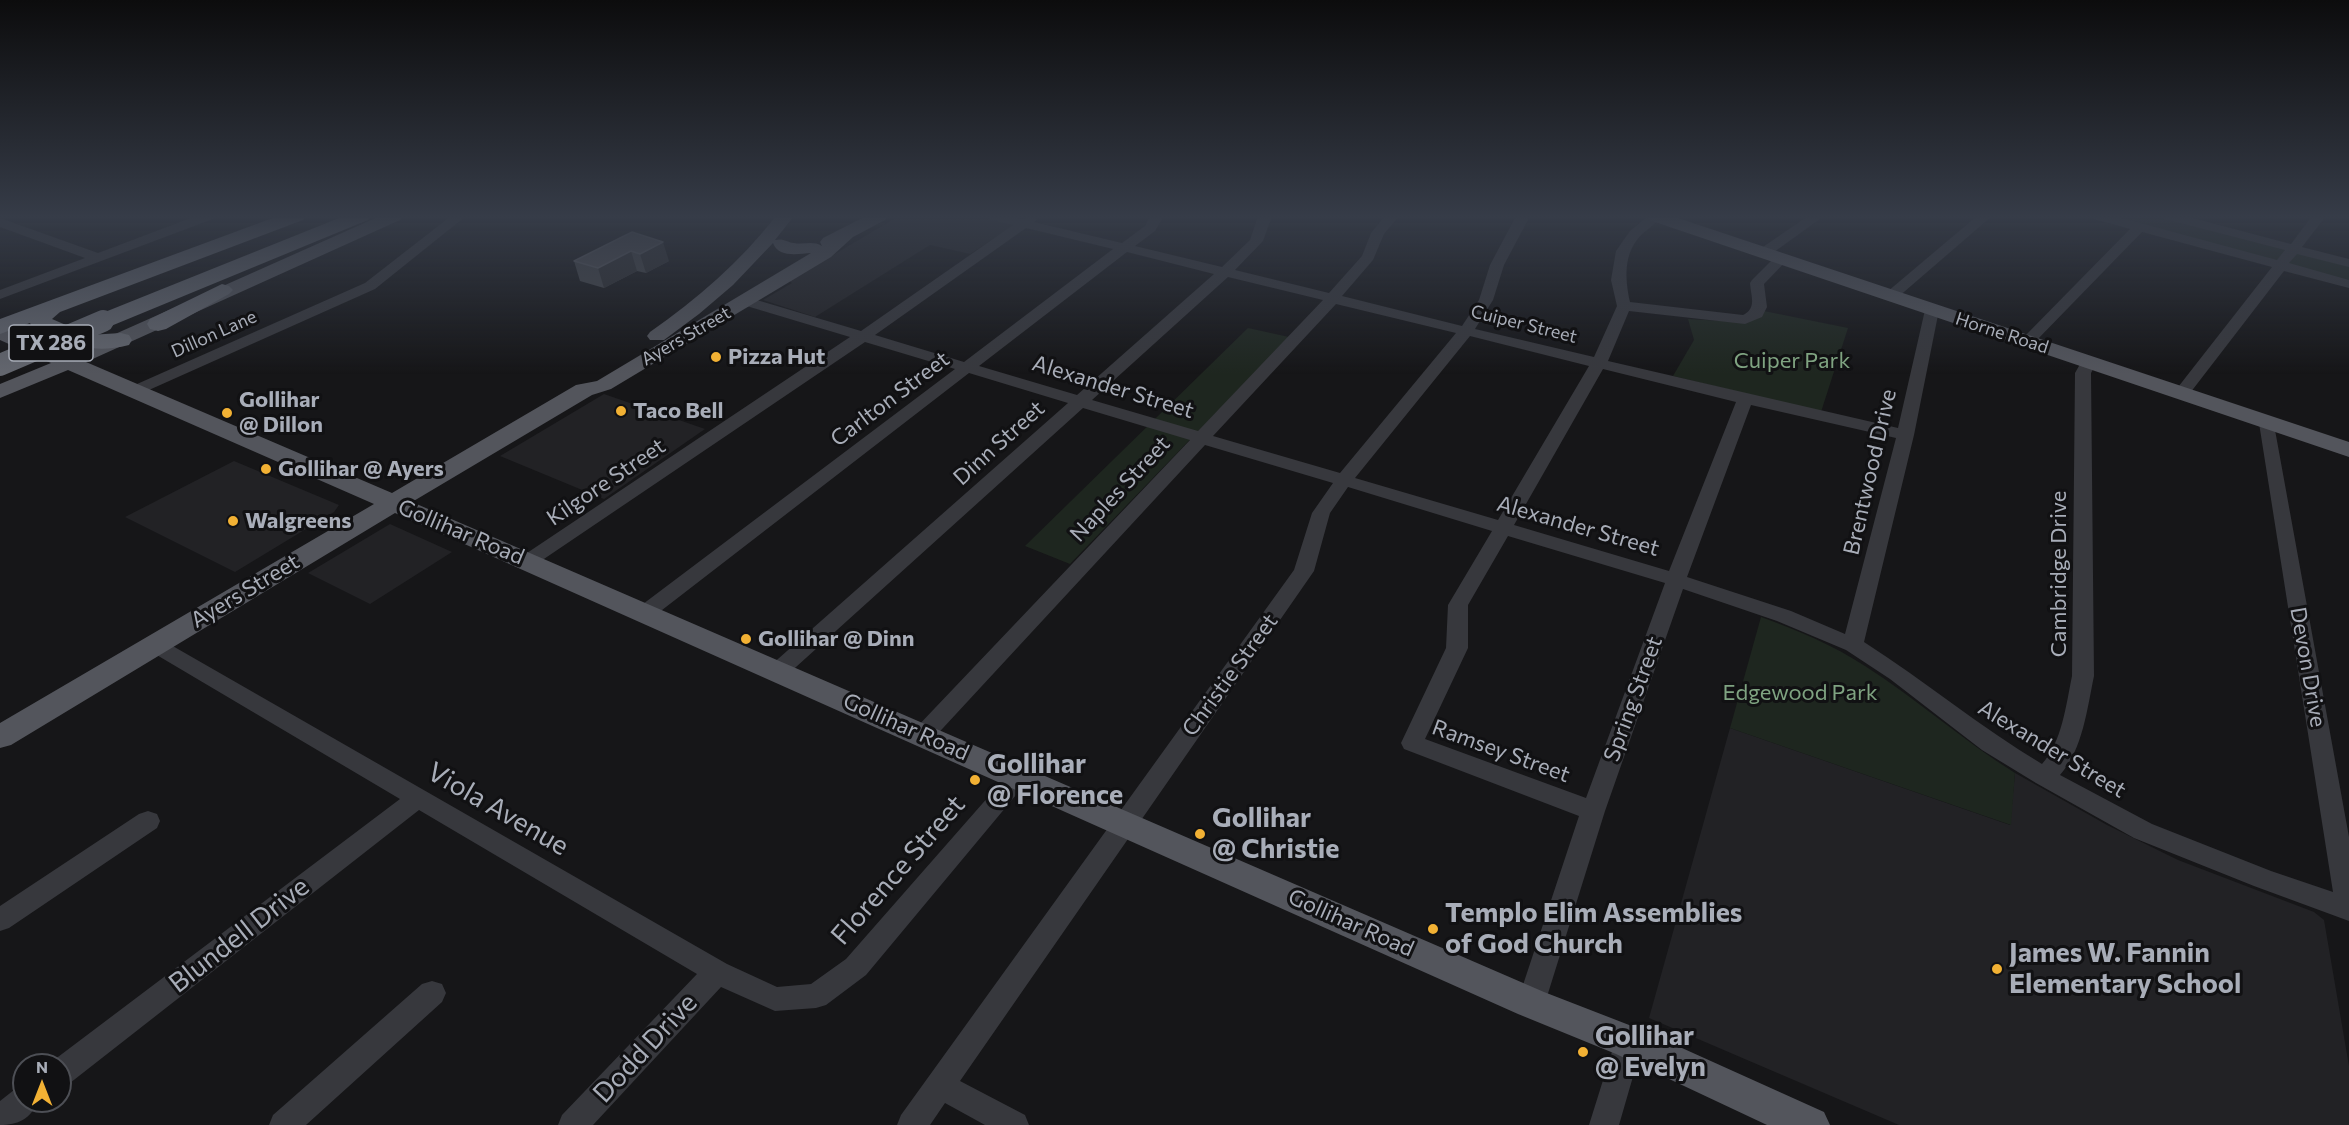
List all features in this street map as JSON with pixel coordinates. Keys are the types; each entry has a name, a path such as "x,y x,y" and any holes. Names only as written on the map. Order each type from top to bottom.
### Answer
{"highway":[{"path":"0,327 157,268"},
{"name":"TX 286","path":"0,365 94,318 206,268"},
{"name":"TX 286","path":"0,350 94,318 224,268"},
{"path":"158,324 266,268"},
{"path":"52,308 38,319 40,322 89,344 105,344 121,340"}],"main road":[{"path":"0,391 158,324 279,268"},
{"path":"633,367 711,310 744,268"},
{"path":"737,278 749,268"},
{"name":"Ayers Street","path":"584,390 587,381 666,330 737,278 762,268"},
{"name":"Ayers Street","path":"0,737 157,646 391,502 584,390 604,385 799,268"},
{"name":"Horne Road","path":"1815,268 2349,450"},
{"name":"Gollihar Road","path":"0,333 646,612 1531,1003 1629,1042 1810,1125"},
{"path":"0,365 14,374 0,391"}],"street":[{"path":"0,295 70,268"},
{"name":"Dillon Lane","path":"134,391 370,285 391,268"},
{"name":"Kilgore Street","path":"528,561 960,268"},
{"name":"Carlton Street","path":"646,612 1097,268"},
{"name":"Cuiper Street","path":"1207,268 1745,399 1905,435"},
{"name":"Dinn Street","path":"778,671 1229,268"},
{"name":"Naples Street","path":"923,735 1358,268"},
{"name":"Christie Street","path":"912,1125 1304,571 1322,513 1343,481 1467,330 1486,300 1496,268"},
{"path":"1620,268 1618,280 1624,306 1745,320 1757,314 1760,307 1757,283 1766,268"},
{"path":"1892,294 1922,268"},
{"path":"2028,341 2099,268"},
{"path":"2181,394 2280,268"},
{"path":"2291,268 2349,284"},
{"name":"Alexander Street","path":"745,301 1676,580 1784,615 1853,645 1899,674 1990,744 2044,777 2143,831 2263,879 2349,909"},
{"name":"Ramsey Street","path":"1593,811 1412,743 1457,648 1458,605 1599,363 1624,306"},
{"name":"Brentwood Drive","path":"1853,645 1905,435 1932,310"},
{"name":"Cambridge Drive","path":"2044,777 2061,758 2075,715 2084,676 2083,374 2089,362"},
{"name":"Spring Street","path":"1531,1003 1593,811 1676,580 1745,399"},
{"name":"Devon Drive","path":"2267,423 2349,909"},
{"name":"Viola Avenue","path":"157,646 717,972 775,999 816,996"},
{"name":"Florence Street","path":"816,996 855,967 1019,777"},
{"name":"Blundell Drive","path":"72,1064 419,797"},
{"path":"0,920 148,821"},
{"name":"Dodd Drive","path":"573,1125 717,972"},
{"path":"284,1125 432,993"},
{"path":"1604,1125 1629,1042"},
{"path":"941,1086 1014,1125"},
{"path":"0,1119 12,1110"}],"shaded area":[{"path":"810,268 892,268 815,317 763,300 792,283 789,281"},
{"path":"604,394 705,429 604,499 500,456"},
{"path":"234,461 339,505 334,512 235,572 125,517"},
{"path":"390,524 452,552 370,604 308,573"},
{"name":"James W. Fannin Elementary School","path":"1730,728 2010,825 2015,773 2107,825 2178,860 2314,912 2324,920 2349,1066 2349,1125 1899,1125 1649,1018"}],"green space":[{"path":"2299,268 2349,268 2349,282"},
{"name":"Cuiper Park","path":"1764,311 1848,328 1821,412 1673,376 1694,340 1688,319 1741,322"},
{"path":"1248,328 1289,337 1070,564 1025,546"},
{"name":"Edgewood Park","path":"1761,617 1814,638 1853,658 2015,773 2011,825 1730,728"}],"place":[{"name":"Pizza Hut","path":"716,357"},
{"name":"Taco Bell","path":"621,411"},
{"name":"Gollihar @ Dillon","path":"227,413"},
{"name":"Gollihar @ Ayers","path":"266,469"},
{"name":"Walgreens","path":"233,521"},
{"name":"Gollihar @ Dinn","path":"746,639"},
{"name":"Gollihar @ Florence","path":"975,780"},
{"name":"Gollihar @ Christie","path":"1200,834"},
{"name":"Templo Elim Assemblies of God Church","path":"1433,929"},
{"name":"James W. Fannin Elementary School","path":"1997,969"},
{"name":"Gollihar @ Evelyn","path":"1583,1052"}]}
